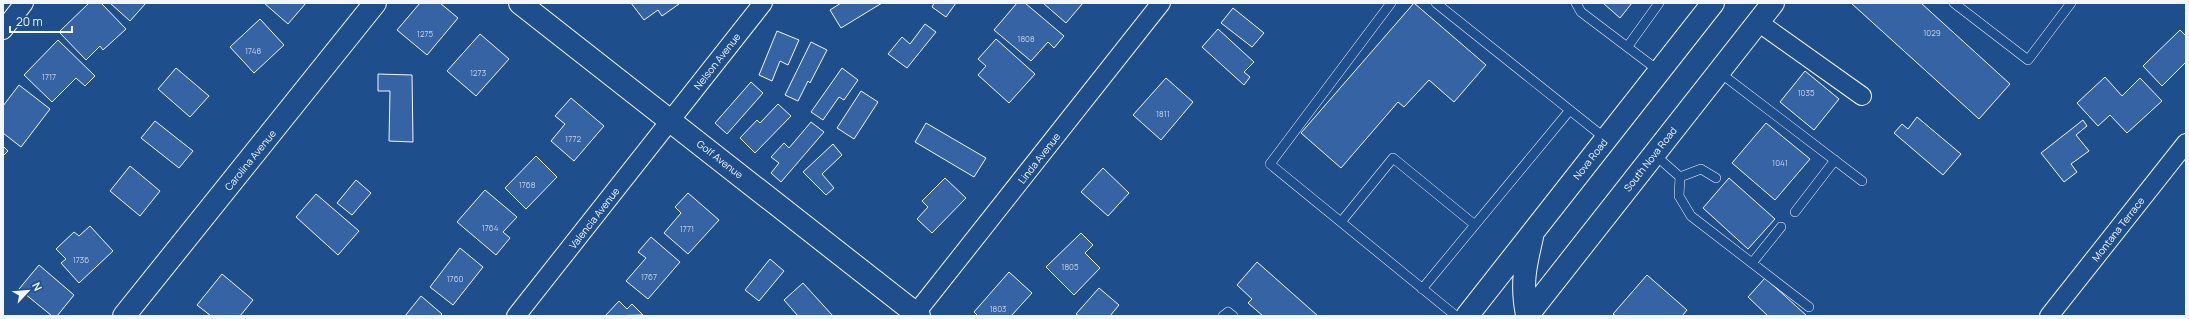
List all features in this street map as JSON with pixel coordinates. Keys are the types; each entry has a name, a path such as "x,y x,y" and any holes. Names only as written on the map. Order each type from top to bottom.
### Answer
{"street":[{"path":"5,20 24,3"},
{"name":"Carolina Avenue","path":"124,316 375,3"},
{"name":"Golf Avenue","path":"520,3 918,314"},
{"name":"Nelson Avenue","path":"671,120 763,3"},
{"name":"Linda Avenue","path":"918,314 1161,3"},
{"name":"Nova Road","path":"1467,316 1713,3"},
{"name":"South Nova Road","path":"1528,316 1719,72 1756,18 1773,3"},
{"path":"1756,18 1862,96"},
{"name":"Valencia Avenue","path":"516,316 671,120"},
{"name":"Montana Terrace","path":"2049,316 2186,143"},
{"path":"1528,316 1524,297 1523,274 1533,232"}],"lane":[{"path":"1391,3 1270,164 1456,316"},
{"path":"1436,3 1606,139"},
{"path":"1576,3 1581,12 1628,46 1659,71"},
{"path":"1628,46 1660,3"},
{"path":"1954,3 2028,60 2071,3"},
{"path":"1719,72 1862,181"},
{"path":"1422,289 1570,110"},
{"path":"1654,154 1680,177"},
{"path":"1341,222 1393,158 1475,225"},
{"path":"1795,212 1835,160"},
{"path":"1680,177 1701,169 1716,178"},
{"path":"1680,177 1679,196 1691,216 1809,307"},
{"path":"1752,263 1781,227"},
{"path":"1223,316 1228,312 1233,316"}],"building":[{"path":"89,3 101,3 126,29 103,50 100,46 86,60 59,32"},
{"path":"110,3 146,3 130,21"},
{"path":"264,3 306,3 288,24"},
{"path":"420,3 440,3 458,18 427,55 397,30"},
{"path":"631,3 679,4 662,16 658,10 644,20"},
{"path":"841,3 882,3 841,28 830,10"},
{"path":"934,3 956,3 946,17 932,7"},
{"path":"1017,3 1025,3 1064,36 1054,48 1048,42 1031,61 994,30"},
{"path":"1043,3 1083,3 1066,23"},
{"path":"1414,3 1486,65 1454,102 1429,80 1404,107 1398,102 1341,168 1301,133"},
{"path":"1603,3 1632,3 1620,18"},
{"path":"1851,3 1921,3 2010,84 1979,119"},
{"path":"1233,8 1264,33 1252,47 1221,23"},
{"path":"260,19 284,45 254,73 230,47"},
{"path":"925,24 936,32 907,68 888,54 902,37 910,44"},
{"path":"1218,29 1254,62 1244,72 1250,77 1244,85 1202,47"},
{"path":"2180,30 2186,36 2186,62 2162,86 2143,66"},
{"path":"777,31 799,40 788,65 780,61 772,81 759,75"},
{"path":"480,34 509,59 476,96 447,71"},
{"path":"996,39 1035,74 1009,103 978,75 986,66 978,59"},
{"path":"58,40 95,76 85,86 76,78 52,102 24,75"},
{"path":"811,42 827,50 810,83 808,81 798,101 785,95"},
{"path":"176,68 209,96 190,117 158,89"},
{"path":"842,68 858,80 844,100 839,97 823,120 811,112"},
{"path":"1805,71 1839,99 1814,130 1780,102"},
{"path":"378,74 412,75 413,142 389,141 390,91 378,91"},
{"path":"2105,77 2122,96 2140,78 2162,101 2127,133 2110,115 2098,126 2077,103"},
{"path":"1166,78 1193,102 1161,140 1133,115"},
{"path":"751,82 763,93 727,134 715,123"},
{"path":"19,85 50,109 21,147 3,133 3,106"},
{"path":"861,91 878,102 854,139 837,128"},
{"path":"571,98 604,126 574,161 551,141 565,124 555,116"},
{"path":"778,104 791,116 755,153 740,138 757,120 760,123"},
{"path":"1917,117 1961,154 1943,175 1894,133 1902,124 1908,129"},
{"path":"2083,120 2087,126 2076,135 2089,151 2071,164 2077,172 2064,182 2041,153"},
{"path":"155,121 193,151 179,168 141,138"},
{"path":"811,122 824,132 781,182 771,173 779,163 771,157 784,143 789,148"},
{"path":"926,123 986,158 974,177 915,142"},
{"path":"1766,123 1810,159 1775,200 1732,163"},
{"path":"833,144 842,155 822,174 834,188 826,195 803,172"},
{"path":"3,146 8,151 3,156"},
{"path":"536,156 557,177 526,209 505,188"},
{"path":"130,166 160,191 140,216 110,191"},
{"path":"1103,168 1129,193 1108,216 1081,192"},
{"path":"945,178 966,198 932,233 917,219 928,207 922,201"},
{"path":"1729,178 1775,219 1748,249 1703,208"},
{"path":"356,180 371,193 352,215 337,203"},
{"path":"485,190 517,217 503,232 510,238 496,255 457,222"},
{"path":"688,193 719,220 688,254 664,233 681,213 675,207"},
{"path":"316,194 359,231 338,255 296,217"},
{"path":"90,226 113,251 79,283 61,263 66,259 56,249 74,232 79,236"},
{"path":"1081,233 1093,245 1085,253 1100,268 1074,295 1046,267"},
{"path":"651,237 680,262 648,299 626,281 646,258 638,252"},
{"path":"460,248 483,267 453,305 430,287"},
{"path":"770,259 784,271 759,301 745,290"},
{"path":"1257,262 1318,316 1263,316 1248,303 1252,299 1237,285"},
{"path":"39,265 74,295 57,316 52,316 19,289"},
{"path":"1009,272 1032,293 1011,316 978,316 974,312"},
{"path":"222,274 253,300 240,316 211,316 197,305"},
{"path":"1647,275 1687,310 1682,316 1616,316 1613,314"},
{"path":"1765,278 1807,316 1768,316 1748,297"},
{"path":"803,283 833,316 798,316 784,300"},
{"path":"1099,288 1119,305 1110,316 1079,316 1076,314"},
{"path":"421,296 442,314 440,316 405,316"},
{"path":"619,301 627,309 632,304 643,315 605,316"}]}
